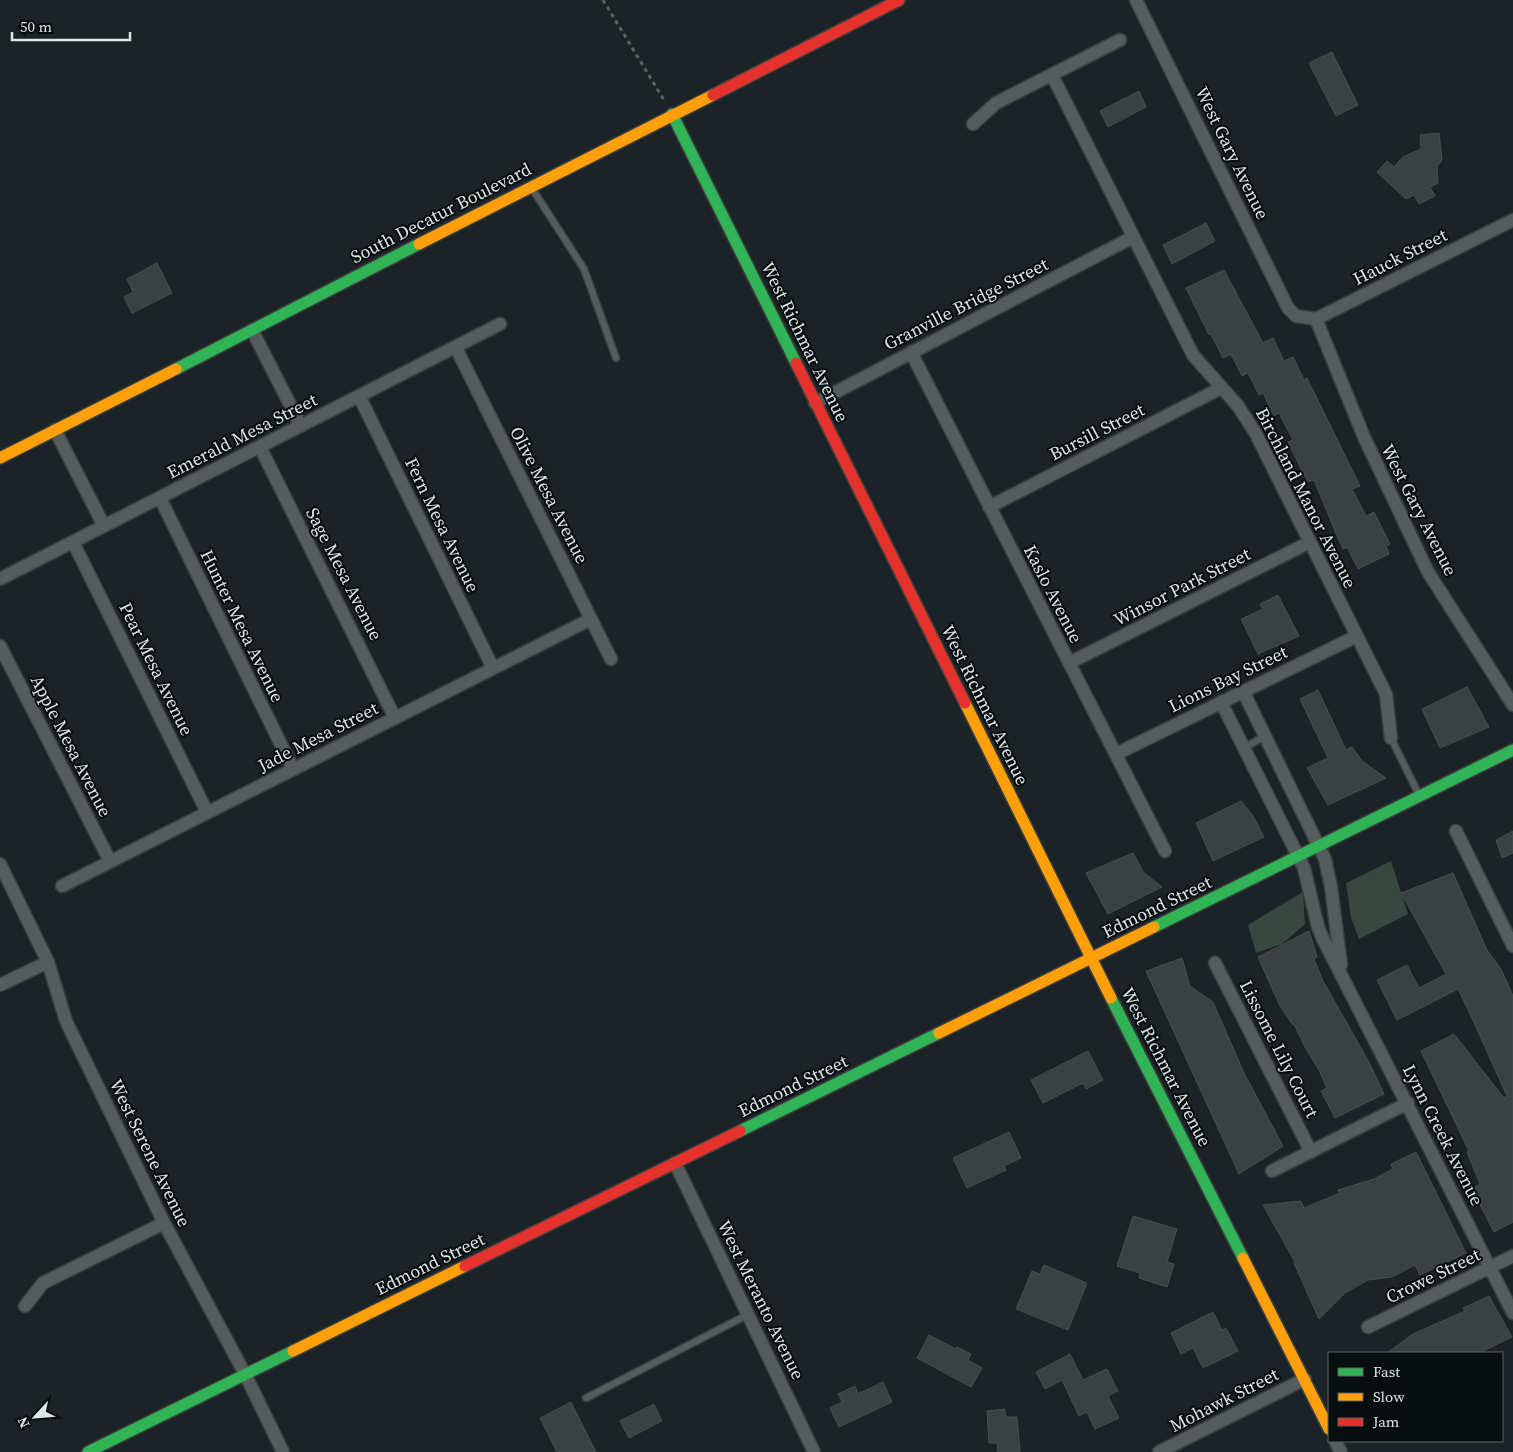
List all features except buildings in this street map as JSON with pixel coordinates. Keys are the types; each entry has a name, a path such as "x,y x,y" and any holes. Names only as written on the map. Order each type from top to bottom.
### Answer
{"street":[{"name":"South Decatur Boulevard","path":"0,458 899,0"},
{"name":"West Gary Avenue","path":"1136,0 1288,308 1300,318 1316,319 1364,438 1428,572 1513,705"},
{"path":"973,124 996,103 1120,40"},
{"name":"Birchland Manor Avenue","path":"1052,75 1193,355 1238,406 1256,434 1386,694 1392,738"},
{"name":"West Richmar Avenue","path":"672,114 1092,959 1328,1427"},
{"name":"Hauck Street","path":"1316,319 1513,220"},
{"name":"Granville Bridge Street","path":"815,403 1133,238"},
{"name":"Emerald Mesa Street","path":"0,579 500,324"},
{"path":"252,330 301,426"},
{"name":"Olive Mesa Avenue","path":"456,348 612,659"},
{"name":"Kaslo Avenue","path":"911,352 1165,851"},
{"name":"Bursill Street","path":"989,507 1221,388"},
{"name":"Fern Mesa Avenue","path":"360,396 494,668"},
{"path":"55,430 104,526"},
{"name":"Sage Mesa Avenue","path":"260,447 396,718"},
{"name":"Hunter Mesa Avenue","path":"160,498 294,769"},
{"name":"Pear Mesa Avenue","path":"73,542 207,812"},
{"name":"Winsor Park Street","path":"1069,663 1310,542"},
{"name":"Jade Mesa Street","path":"62,886 591,619"},
{"name":"Lions Bay Street","path":"1116,754 1357,636"},
{"name":"Apple Mesa Avenue","path":"0,646 110,862"},
{"name":"Lynn Creek Avenue","path":"1243,692 1319,846 1329,877 1342,972"},
{"name":"Lynn Creek Avenue","path":"1221,702 1299,856 1309,880 1318,927 1513,1313"},
{"name":"Edmond Street","path":"88,1452 1513,750"},
{"path":"1456,831 1513,946"},
{"name":"West Serene Avenue","path":"0,864 48,962 66,1021 164,1222 245,1374 283,1452"},
{"path":"0,985 48,962"},
{"name":"Lissome Lily Court","path":"1215,963 1311,1152"},
{"path":"1272,1171 1408,1103"},
{"name":"West Meranto Avenue","path":"675,1163 814,1452"},
{"path":"25,1306 43,1284 164,1222"},
{"name":"Crowe Street","path":"1368,1328 1513,1256"},
{"name":"Mohawk Street","path":"1159,1452 1304,1379"}],"lane":[{"path":"531,186 584,270 616,358"},
{"path":"1244,748 1265,736"},
{"path":"1392,738 1420,796"},
{"path":"1318,927 1335,926"},
{"path":"586,1398 749,1314"}],"path":[{"path":"603,0 672,114"}],"green space":[{"path":"1391,861 1408,914 1359,939 1351,918 1346,883"},
{"path":"1303,892 1305,924 1282,944 1256,953 1248,925"}],"traffic: fast":[{"path":"672,114 796,363"},
{"path":"176,369 419,244"},
{"path":"1154,927 1513,750"},
{"path":"1111,998 1243,1258"},
{"path":"740,1131 939,1033"},
{"path":"88,1452 293,1351"}],"traffic: slow":[{"path":"419,244 713,95"},
{"path":"0,458 176,369"},
{"path":"965,703 1111,998"},
{"path":"939,1033 1154,927"},
{"path":"1243,1258 1328,1427"},
{"path":"293,1351 465,1266"}],"traffic: jam":[{"path":"713,95 899,0"},
{"path":"796,363 965,703"},
{"path":"465,1266 740,1131"}]}
